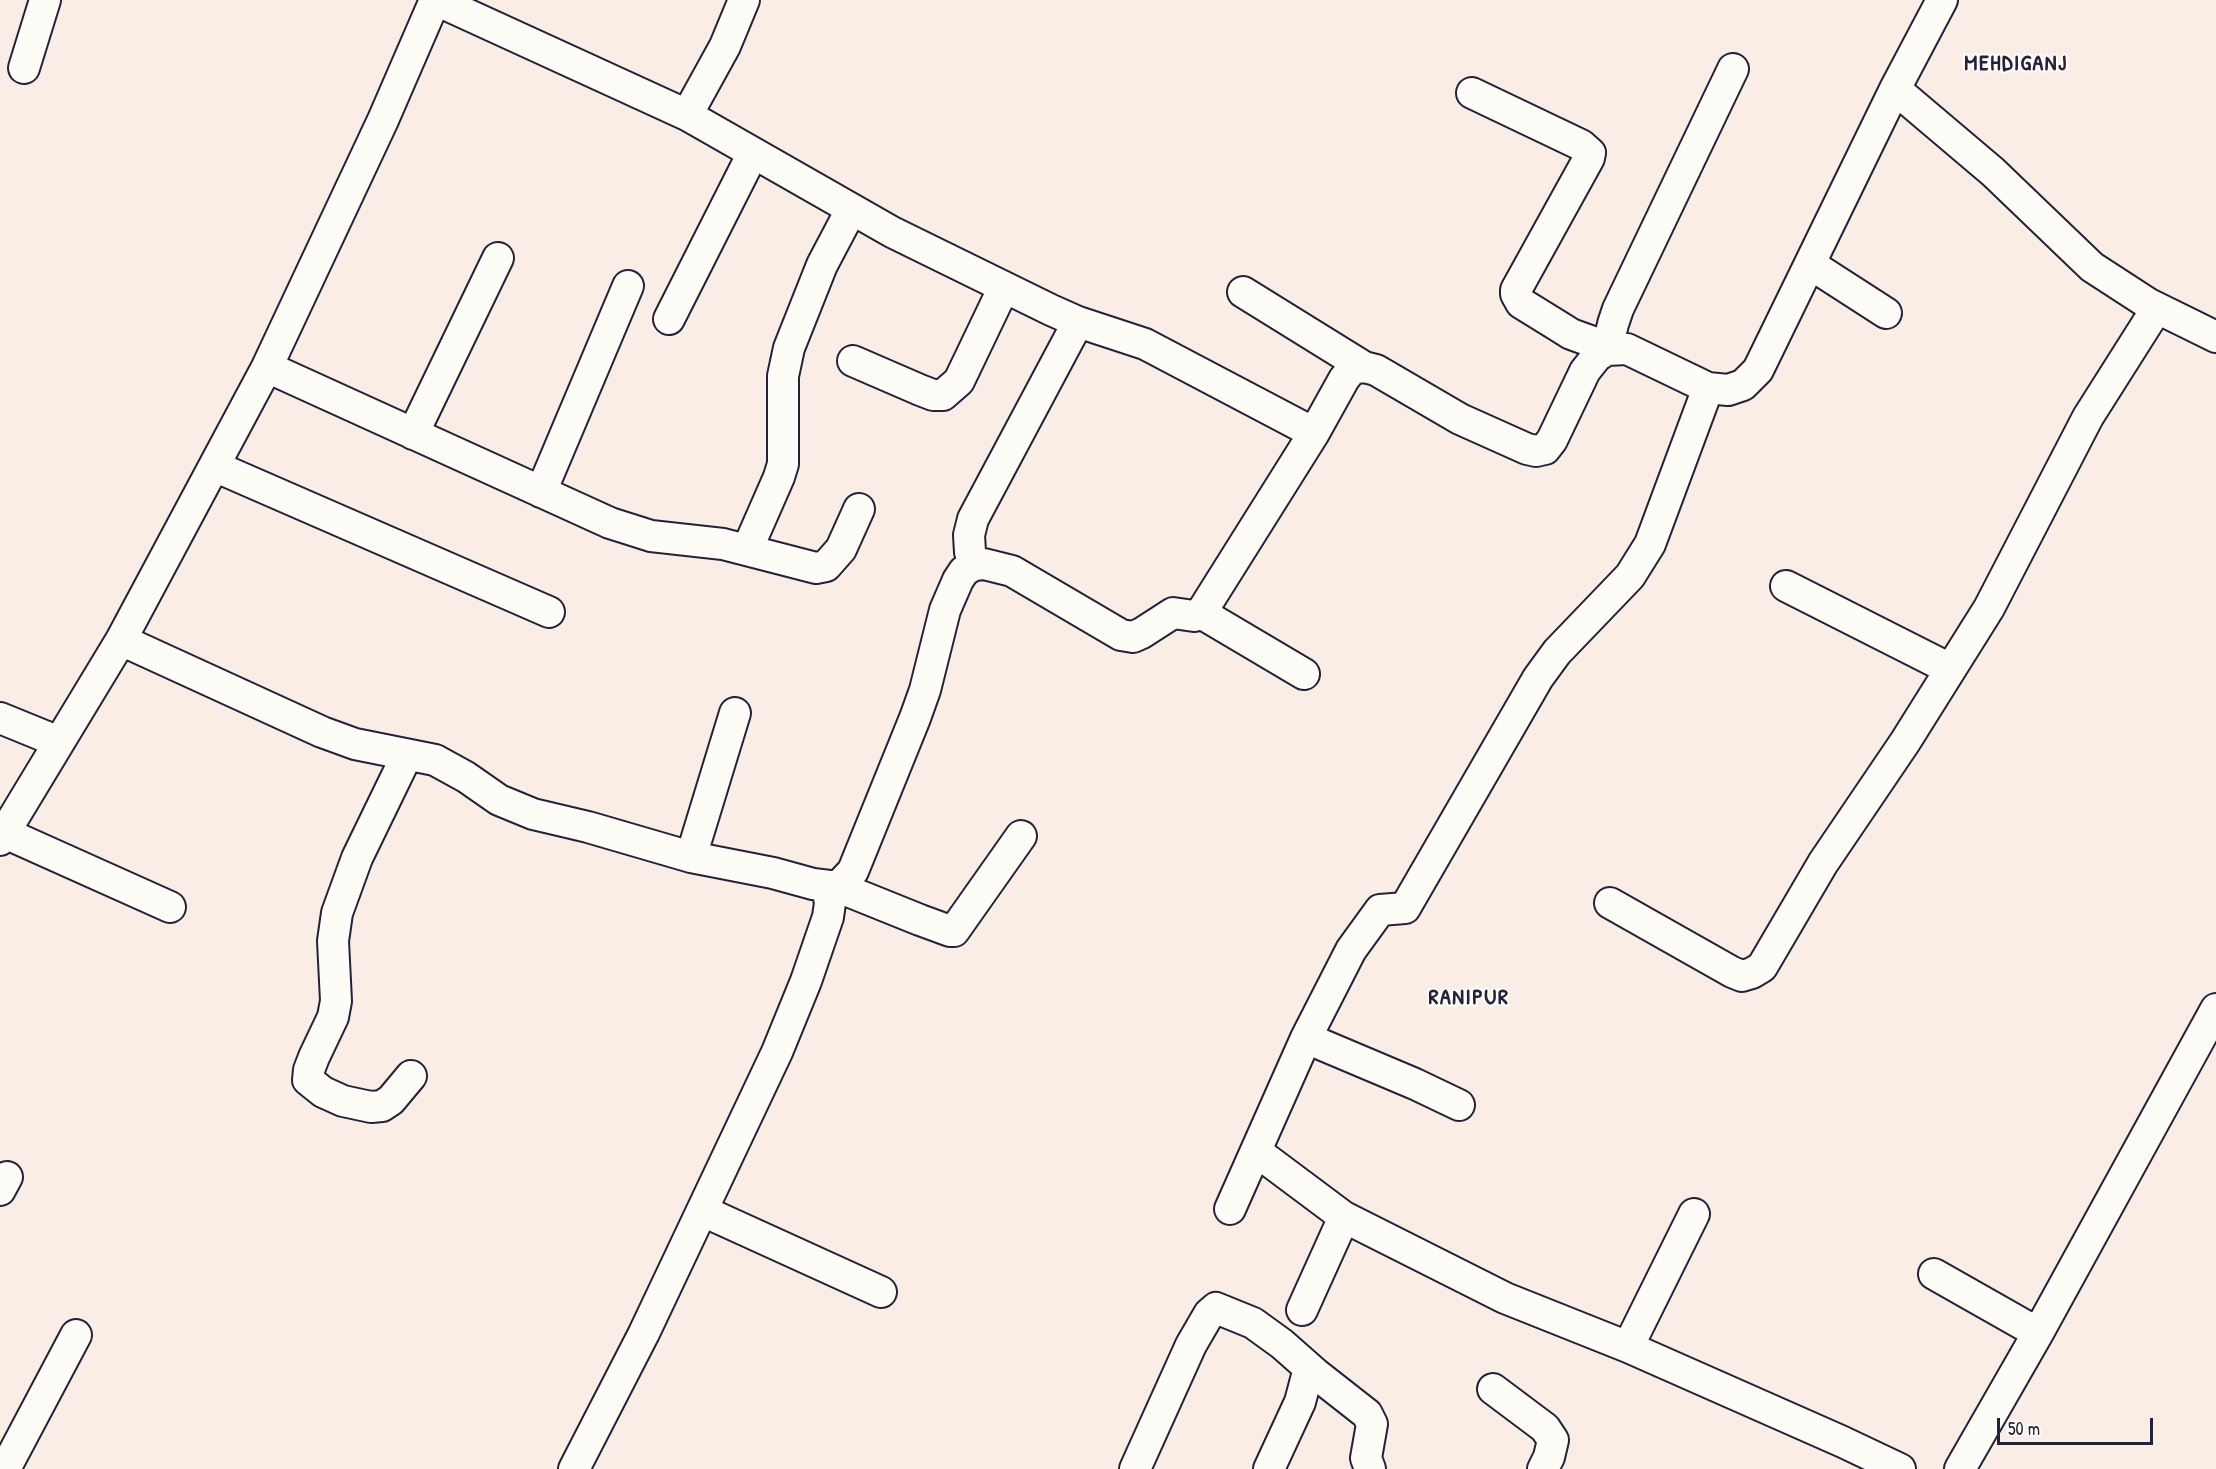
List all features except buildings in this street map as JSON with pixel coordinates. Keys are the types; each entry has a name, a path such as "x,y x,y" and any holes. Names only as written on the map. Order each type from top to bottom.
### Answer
{"street":[{"path":"24,69 45,0"},
{"path":"170,908 2,837 121,640 267,368 383,120 435,0 687,115 851,210 1078,322 1145,344 1314,433"},
{"path":"687,115 725,46 744,0"},
{"path":"1472,93 1581,145 1590,153 1516,290 1521,303 1571,333 1607,349 1627,349 1708,388 1728,390 1743,385 1758,370 1895,89 1942,0"},
{"path":"1243,292 1364,367 1376,370 1460,419 1527,449 1536,451 1545,449 1552,440 1585,371 1597,356 1607,349 1612,324 1618,309 1733,69"},
{"path":"1895,89 1993,172 2092,267 2157,308 2216,337"},
{"path":"669,319 753,153"},
{"path":"747,550 783,464 783,376 789,348 822,265 851,210"},
{"path":"413,434 498,258"},
{"path":"1810,264 1886,313"},
{"path":"541,492 628,286"},
{"path":"853,361 933,395 943,395 959,381 1004,287"},
{"path":"1610,903 1732,972 1742,976 1762,967 1823,863 1905,742 1989,608 2088,417 2157,308"},
{"path":"974,565 970,552 969,535 973,519 1078,322"},
{"path":"574,1469 644,1333 777,1052 806,981 828,917 833,887 853,871 915,718 925,690 945,610 964,571 974,565 984,564 1012,571 1121,635 1133,637 1173,613 1194,616 1201,613 1314,433 1344,379 1352,369 1364,367"},
{"path":"267,368 630,531 651,536 723,544 816,568 826,566 841,549 859,509"},
{"path":"1230,1209 1306,1038 1351,950 1380,910 1405,908 1538,678 1557,652 1630,576 1650,544 1708,388"},
{"path":"214,466 549,612"},
{"path":"1786,586 1950,669"},
{"path":"1201,613 1305,674"},
{"path":"121,640 322,732 356,744 435,760 512,807 691,857 833,887 950,931 954,931 1021,836"},
{"path":"691,857 735,713"},
{"path":"0,718 59,742"},
{"path":"407,755 357,858 337,914 333,941 336,1001 333,1017 314,1057 308,1080 313,1086 343,1101 371,1107 382,1106 391,1101 411,1076"},
{"path":"1960,1469 2038,1333 2216,1009"},
{"path":"1306,1038 1459,1105"},
{"path":"1257,1152 1344,1216 1504,1298 1628,1347 1900,1469"},
{"path":"703,1211 881,1292"},
{"path":"1628,1347 1695,1214"},
{"path":"1302,1310 1344,1216"},
{"path":"1934,1274 2038,1333"},
{"path":"1135,1469 1191,1345 1216,1308 1253,1323 1367,1414 1372,1424 1366,1458 1370,1469"},
{"path":"3,1468 76,1335"},
{"path":"1269,1469 1300,1402 1309,1368"},
{"path":"1493,1389 1545,1428 1553,1440 1550,1457 1543,1469"}],"district":[{"name":"MEHDIGANJ","path":"2016,64"},
{"name":"RANIPUR","path":"1469,998"}]}
